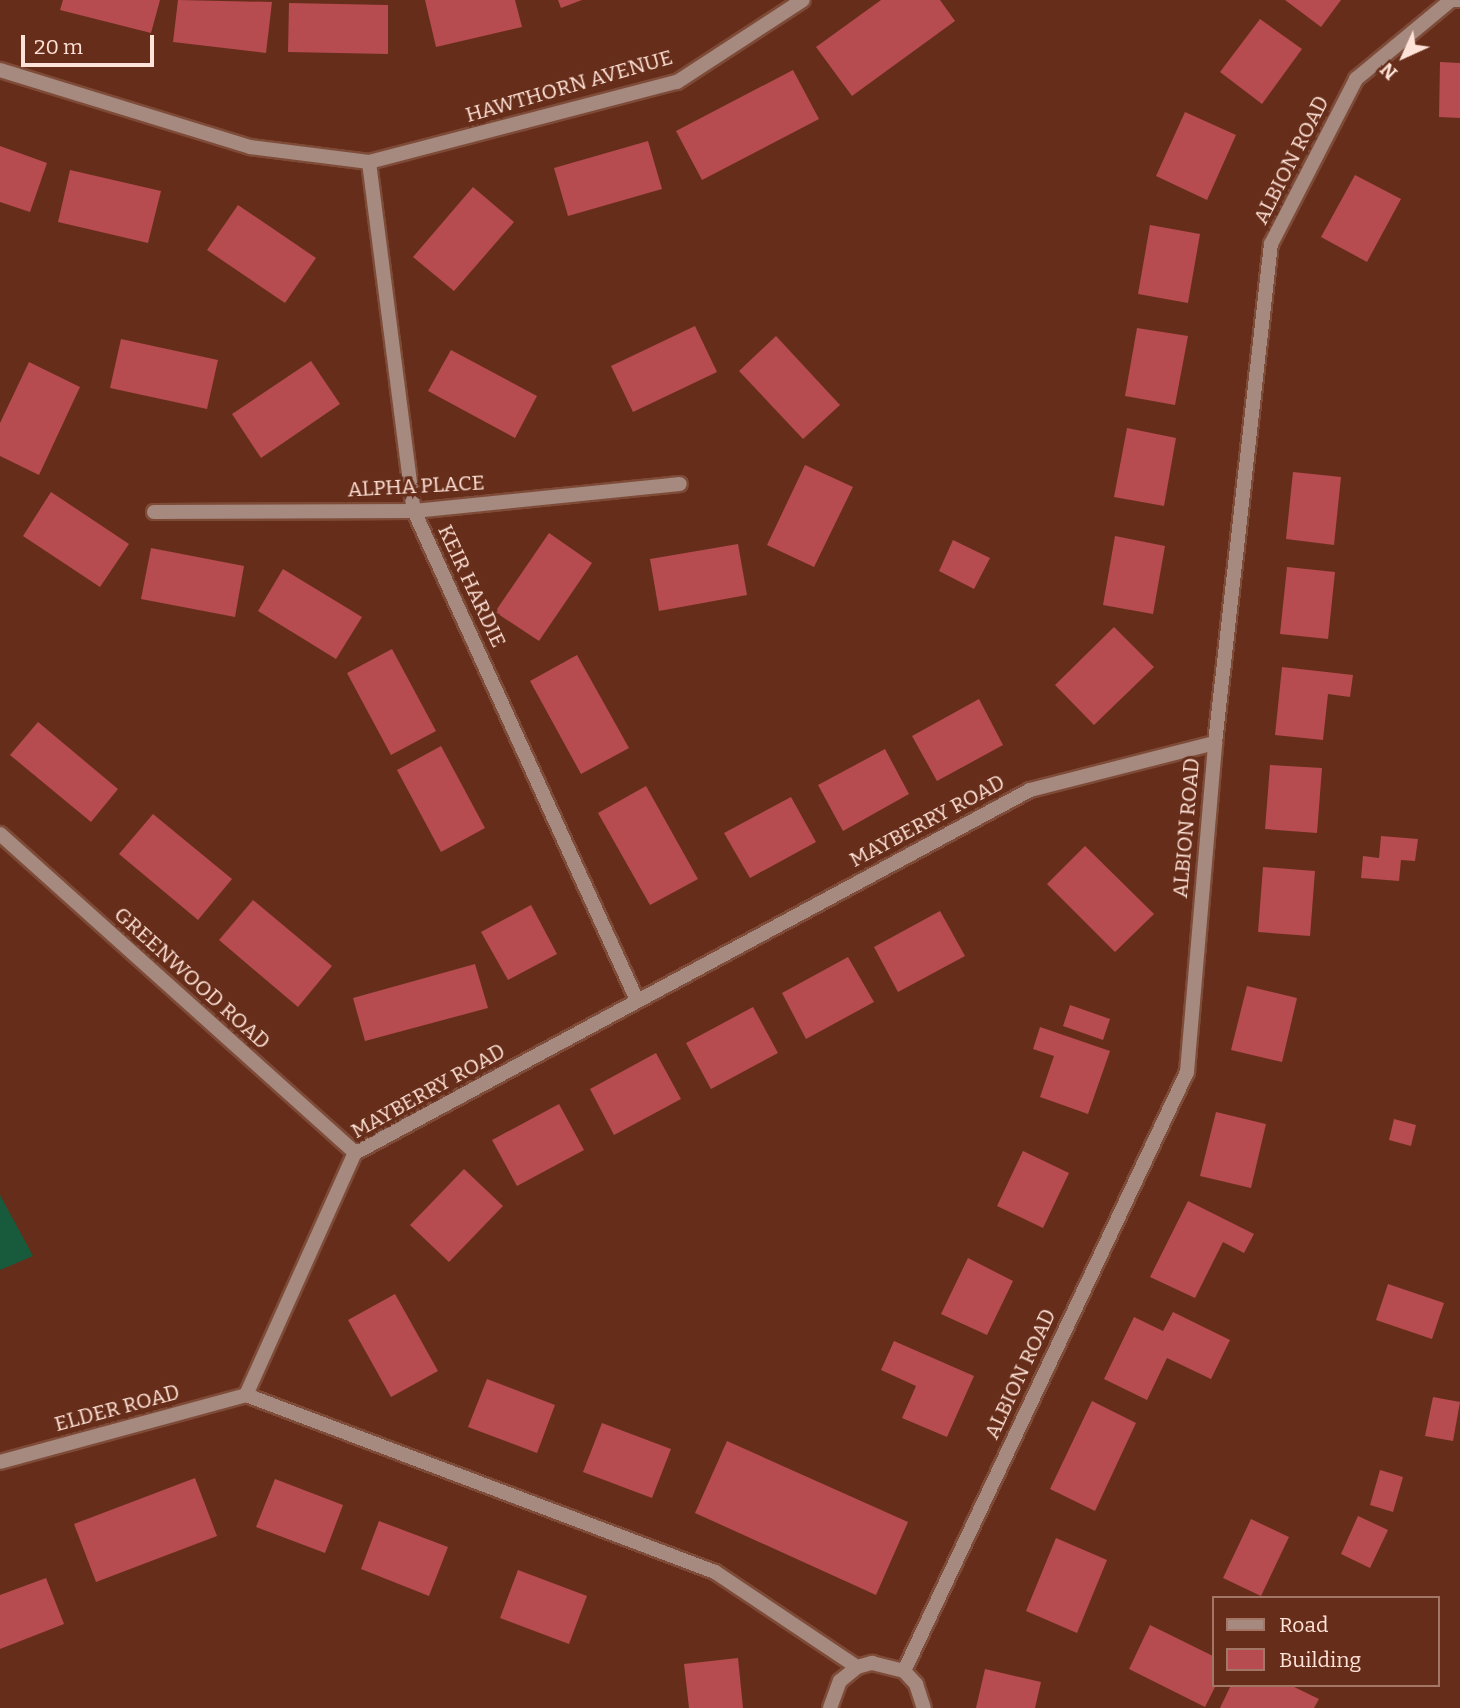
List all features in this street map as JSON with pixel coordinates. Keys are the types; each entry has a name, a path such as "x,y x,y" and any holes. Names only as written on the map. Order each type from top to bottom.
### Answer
{"street":[{"name":"HAWTHORN AVENUE","path":"369,162 677,82 803,0"},
{"name":"ALBION ROAD","path":"904,1671 1187,1072 1214,743 1271,244 1356,79 1451,0 1460,0"},
{"path":"0,71 250,148 369,162"},
{"name":"KEIR HARDIE","path":"369,162 414,511 638,1000"},
{"name":"ALPHA PLACE","path":"153,512 414,511 680,484"},
{"name":"MAYBERRY ROAD","path":"246,1395 355,1153 1030,789 1214,743"},
{"name":"GREENWOOD ROAD","path":"0,834 355,1153"},
{"path":"246,1395 715,1572 857,1667"},
{"name":"ELDER ROAD","path":"0,1462 246,1395"},
{"path":"830,1708 840,1681 857,1667 889,1664 904,1671 916,1684 924,1708"}],"green space":[{"path":"0,1195 33,1256 0,1270"}],"building":[{"path":"63,0 160,0 151,33 60,10"},
{"path":"178,0 272,2 266,53 173,42"},
{"path":"425,0 515,0 522,27 436,47"},
{"path":"558,0 582,0 561,8"},
{"path":"881,0 940,0 955,21 852,96 816,47"},
{"path":"1285,0 1341,0 1321,27"},
{"path":"289,3 388,5 388,54 288,52"},
{"path":"1260,19 1302,49 1262,104 1220,72"},
{"path":"1440,62 1460,63 1460,118 1439,117"},
{"path":"793,70 819,119 702,180 676,131"},
{"path":"1185,112 1236,135 1207,200 1156,176"},
{"path":"648,141 662,189 568,216 554,168"},
{"path":"0,146 47,163 30,212 0,202"},
{"path":"70,170 161,191 148,243 58,222"},
{"path":"1355,175 1401,199 1367,262 1321,237"},
{"path":"473,187 514,222 454,291 413,257"},
{"path":"238,205 316,258 285,303 207,250"},
{"path":"1150,225 1200,234 1188,303 1138,294"},
{"path":"695,326 717,372 633,412 611,366"},
{"path":"1137,328 1188,336 1175,405 1125,396"},
{"path":"776,336 840,405 803,439 739,371"},
{"path":"121,339 218,360 207,409 110,388"},
{"path":"451,350 537,396 515,438 428,391"},
{"path":"311,361 340,404 261,458 232,414"},
{"path":"29,362 80,387 39,475 0,456 0,423"},
{"path":"1127,428 1176,438 1164,506 1114,497"},
{"path":"805,465 853,487 814,567 767,545"},
{"path":"1293,472 1341,477 1334,545 1286,539"},
{"path":"51,492 129,544 100,587 23,536"},
{"path":"549,533 592,563 539,641 495,612"},
{"path":"1115,536 1165,546 1153,614 1103,605"},
{"path":"953,540 990,558 974,589 939,571"},
{"path":"738,544 747,595 659,611 650,559"},
{"path":"151,548 244,566 235,617 141,599"},
{"path":"1287,567 1335,572 1328,639 1280,634"},
{"path":"283,569 362,617 336,659 258,611"},
{"path":"1114,627 1154,667 1094,725 1055,685"},
{"path":"392,649 436,731 391,755 347,673"},
{"path":"577,655 629,748 581,774 530,681"},
{"path":"1282,667 1353,675 1350,697 1328,694 1323,740 1275,735"},
{"path":"979,699 1003,745 937,781 912,736"},
{"path":"38,722 118,789 91,822 10,755"},
{"path":"441,746 485,828 441,852 397,770"},
{"path":"885,749 909,794 843,831 818,785"},
{"path":"1270,765 1322,768 1317,833 1265,829"},
{"path":"646,786 698,879 650,905 598,813"},
{"path":"791,797 816,842 750,878 724,833"},
{"path":"153,814 232,879 198,920 119,854"},
{"path":"1381,836 1418,839 1415,861 1401,860 1399,881 1361,878 1363,856 1379,858"},
{"path":"1085,846 1154,914 1115,952 1047,884"},
{"path":"1263,867 1315,871 1310,936 1258,932"},
{"path":"253,900 332,966 298,1007 219,940"},
{"path":"531,905 557,954 508,980 481,932"},
{"path":"940,911 965,956 898,992 874,947"},
{"path":"848,957 874,1002 806,1039 782,993"},
{"path":"475,964 488,1008 365,1041 353,998"},
{"path":"1247,986 1297,998 1282,1062 1231,1050"},
{"path":"1070,1005 1110,1019 1103,1040 1063,1026"},
{"path":"753,1007 778,1053 711,1089 686,1043"},
{"path":"1040,1027 1110,1051 1088,1114 1040,1097 1054,1056 1033,1049"},
{"path":"656,1053 681,1099 614,1135 590,1089"},
{"path":"559,1104 584,1150 517,1186 492,1140"},
{"path":"1216,1112 1266,1124 1251,1188 1200,1176"},
{"path":"1394,1119 1416,1125 1411,1146 1389,1140"},
{"path":"1023,1151 1069,1173 1043,1228 997,1206"},
{"path":"464,1169 503,1206 449,1262 410,1225"},
{"path":"1188,1201 1254,1234 1244,1253 1223,1242 1195,1298 1150,1277"},
{"path":"968,1258 1013,1281 987,1335 941,1314"},
{"path":"1388,1284 1444,1303 1432,1339 1376,1320"},
{"path":"395,1294 438,1371 391,1397 348,1320"},
{"path":"1173,1312 1230,1340 1211,1379 1167,1358 1147,1400 1104,1379 1134,1317 1163,1331"},
{"path":"894,1341 974,1376 947,1437 902,1418 916,1386 881,1370"},
{"path":"487,1379 555,1405 537,1453 468,1427"},
{"path":"1433,1397 1460,1402 1453,1441 1425,1436"},
{"path":"1092,1401 1136,1423 1095,1511 1050,1489"},
{"path":"602,1423 671,1449 652,1498 583,1472"},
{"path":"727,1441 908,1522 876,1595 695,1513"},
{"path":"1380,1470 1403,1477 1393,1512 1370,1505"},
{"path":"195,1478 217,1536 96,1582 74,1524"},
{"path":"275,1479 343,1505 325,1553 256,1527"},
{"path":"1358,1516 1388,1530 1370,1568 1341,1554"},
{"path":"1251,1519 1289,1537 1261,1596 1223,1578"},
{"path":"379,1521 448,1547 429,1596 361,1569"},
{"path":"1056,1538 1107,1560 1077,1633 1026,1611"},
{"path":"518,1570 587,1596 569,1644 500,1618"},
{"path":"46,1578 64,1624 0,1649 0,1595"},
{"path":"1150,1625 1212,1656 1212,1687 1215,1687 1205,1707 1129,1669"},
{"path":"738,1658 743,1708 689,1708 684,1664"},
{"path":"985,1669 1041,1682 1035,1708 976,1708"},
{"path":"1230,1687 1294,1687 1319,1699 1314,1708 1220,1708"}]}
